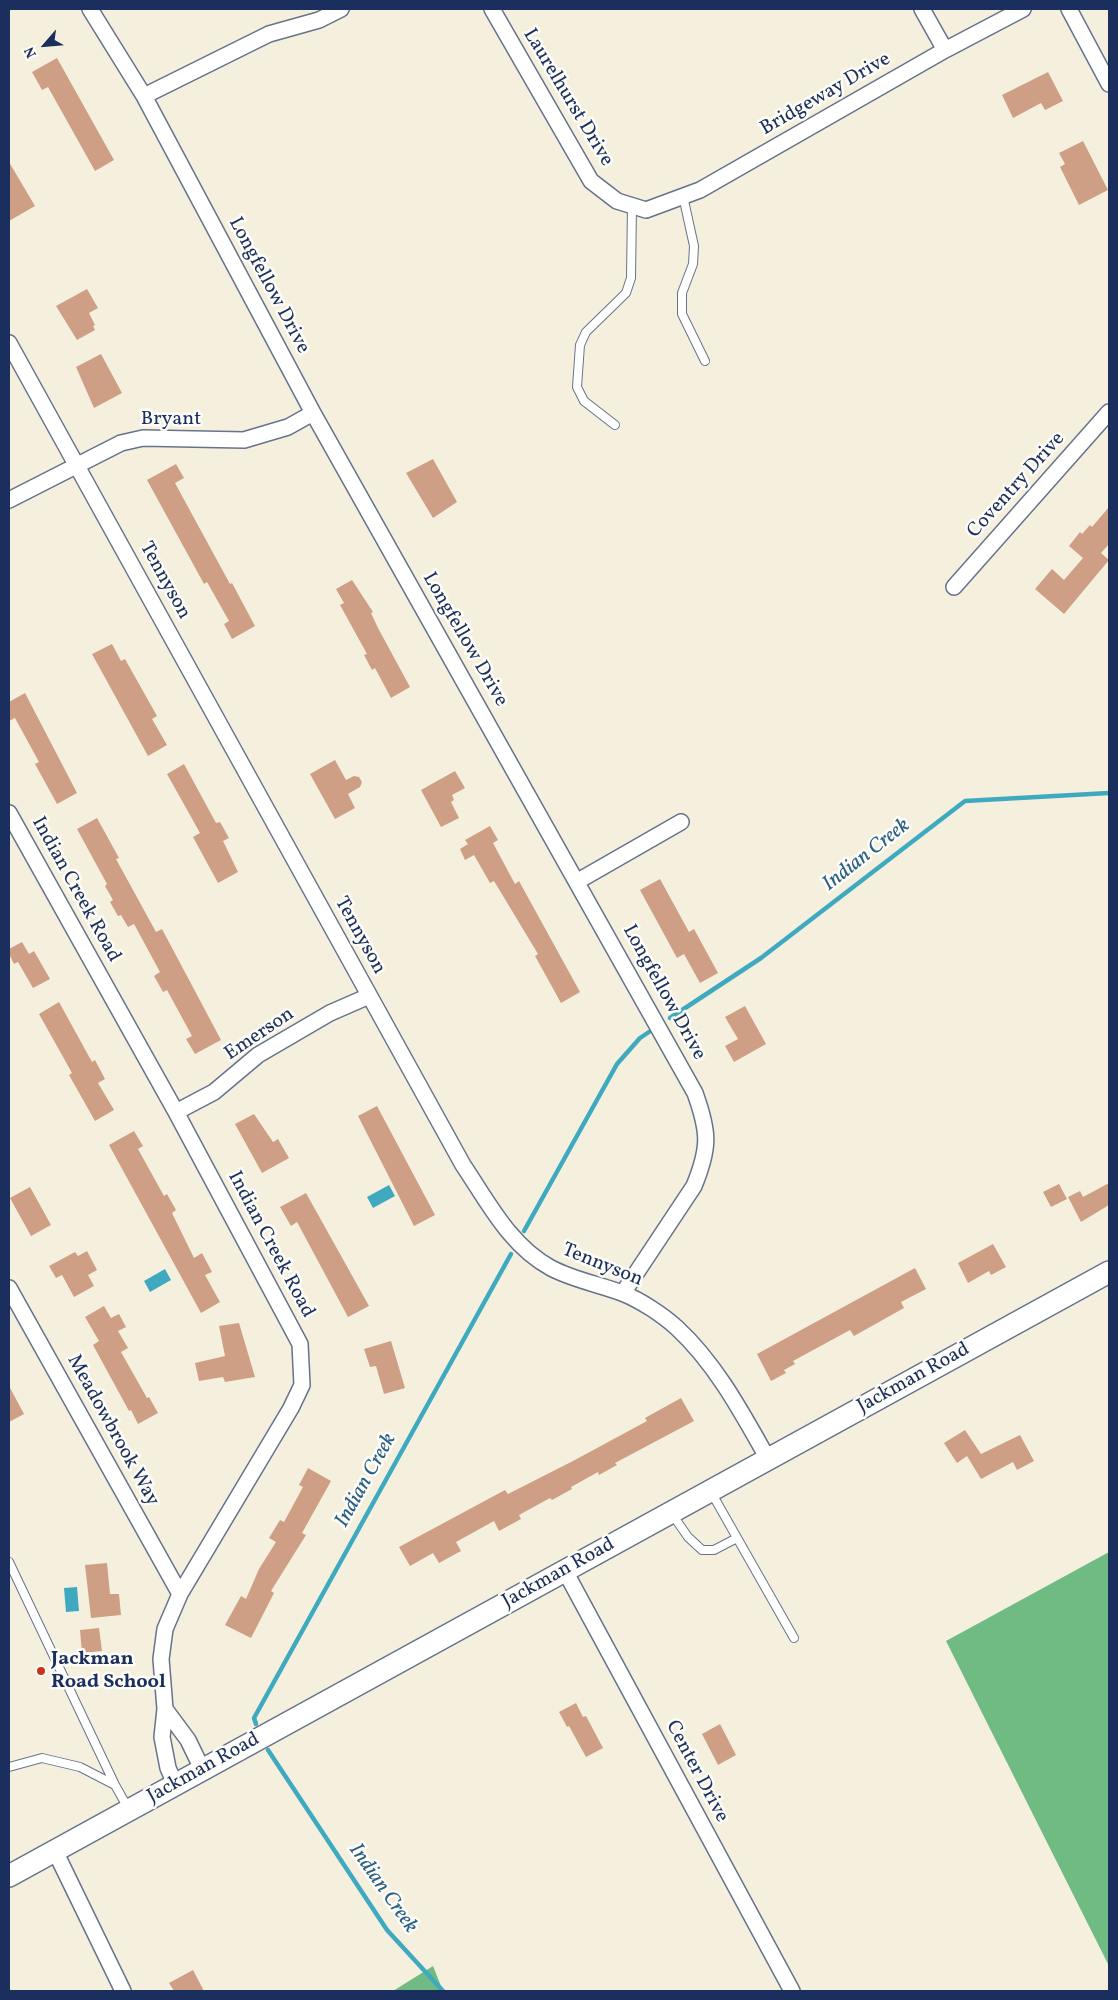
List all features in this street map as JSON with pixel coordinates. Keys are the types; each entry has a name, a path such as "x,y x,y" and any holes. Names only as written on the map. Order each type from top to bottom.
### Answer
{"street":[{"name":"Longfellow Drive","path":"90,9 144,96 313,413 696,1093 705,1119 707,1146 694,1186 623,1293"},
{"path":"144,96 269,34 319,20 341,9"},
{"name":"Laurelhurst Drive","path":"492,9 591,181 617,201 639,208"},
{"path":"922,9 945,50"},
{"name":"Bridgeway Drive","path":"639,208 700,190 945,50 1023,9"},
{"path":"1070,9 1109,84"},
{"name":"Tennyson","path":"9,342 463,1165 507,1231 525,1251 550,1268 585,1282 623,1293 677,1328 718,1376 768,1459"},
{"name":"Coventry Drive","path":"954,587 1109,412"},
{"name":"Bryant","path":"9,500 121,443 143,438 163,437 244,440 288,427 313,413"},
{"name":"Indian Creek Road","path":"9,813 176,1112 300,1344 303,1364 302,1386 291,1408 180,1594 171,1612 162,1642 161,1676 165,1709 162,1728 164,1754 175,1784"},
{"path":"578,882 680,822"},
{"name":"Emerson","path":"176,1112 214,1092 258,1055 330,1013 369,996"},
{"name":"Jackman Road","path":"9,1876 1109,1272"},
{"name":"Meadowbrook Way","path":"9,1288 180,1594"},
{"name":"Center Drive","path":"565,1571 792,1991"},
{"name":"Indian Creek Road","path":"165,1709 188,1740 202,1769"},
{"path":"55,1851 123,1991"}],"lane":[{"path":"682,196 694,246 693,264 680,304 682,314 706,361"},
{"path":"615,424 584,401 579,394 577,387 579,353 580,345 586,332 626,293 629,286 639,208"},
{"path":"710,1491 794,1638"},
{"path":"671,1512 688,1537 702,1550 714,1550 737,1538"},
{"path":"9,1562 115,1785 129,1810"},
{"path":"9,1767 42,1758 80,1767 115,1785"}],"green space":[{"path":"1109,1552 1109,1966 946,1641"},
{"path":"433,1966 443,1991 393,1991"}],"water":[{"path":"389,1185 395,1196 373,1208 367,1197"},
{"path":"165,1269 171,1280 150,1292 144,1281"},
{"path":"77,1587 79,1611 66,1612 64,1588"}],"building":[{"path":"57,58 114,160 95,171 48,87 42,90 32,72"},
{"path":"1048,72 1063,101 1045,110 1041,103 1013,118 1002,95"},
{"path":"1083,141 1108,190 1079,205 1060,167 1065,164 1059,153"},
{"path":"9,162 35,206 9,221"},
{"path":"87,289 98,308 89,313 95,325 93,326 95,330 77,340 56,306"},
{"path":"101,354 122,393 94,408 76,367"},
{"path":"433,459 457,502 433,518 406,473"},
{"path":"176,464 184,478 175,483 255,626 232,639 224,624 229,621 207,582 204,584 147,480"},
{"path":"1109,507 1109,544 1101,553 1109,560 1064,614 1035,589 1052,569 1064,580 1083,558 1069,546 1080,532 1082,534 1090,525 1092,527"},
{"path":"352,580 373,612 371,613 378,628 410,687 391,698 375,668 372,670 364,655 367,654 340,605 344,603 336,589"},
{"path":"112,644 121,661 125,659 157,716 152,719 167,745 148,756 92,654"},
{"path":"25,693 77,793 57,804 35,764 39,762 15,718 9,721 9,702"},
{"path":"335,760 346,780 354,776 359,777 362,782 360,787 348,794 355,808 335,819 310,774"},
{"path":"184,764 216,823 220,822 229,838 223,841 238,872 218,883 193,837 200,833 167,774"},
{"path":"455,771 465,788 452,795 454,800 451,802 459,818 441,827 421,790"},
{"path":"97,818 119,858 116,859 156,932 162,929 221,1040 195,1054 186,1039 192,1036 167,990 163,992 154,976 160,972 134,924 128,927 121,915 118,916 110,902 113,900 105,886 107,884 77,829"},
{"path":"490,826 498,840 493,843 515,884 519,881 580,992 561,1003 535,956 538,954 494,881 490,883 474,855 465,860 460,849 468,844 465,840"},
{"path":"660,879 689,932 694,929 718,973 700,983 684,954 677,958 640,890"},
{"path":"22,942 29,954 34,951 50,979 33,988 18,962 14,964 9,954 9,949"},
{"path":"59,1002 92,1062 95,1060 105,1079 98,1083 114,1110 95,1121 69,1075 72,1073 39,1014"},
{"path":"745,1006 766,1044 734,1062 725,1046 738,1039 725,1017"},
{"path":"377,1106 435,1215 414,1226 358,1116"},
{"path":"254,1114 273,1142 278,1139 289,1158 262,1173 235,1124"},
{"path":"134,1131 143,1146 138,1149 164,1196 167,1194 176,1210 172,1213 194,1258 202,1253 212,1272 205,1275 220,1302 201,1313 109,1145"},
{"path":"1109,1183 1109,1205 1081,1222 1068,1197 1080,1191 1083,1197"},
{"path":"1059,1184 1067,1199 1051,1207 1043,1192"},
{"path":"30,1187 51,1225 31,1236 10,1198"},
{"path":"306,1193 369,1306 348,1317 297,1222 291,1226 280,1207"},
{"path":"993,1244 1006,1267 991,1275 989,1271 968,1283 958,1263"},
{"path":"87,1251 97,1270 88,1275 94,1286 74,1297 62,1275 56,1278 49,1266 75,1252 78,1256"},
{"path":"915,1268 926,1289 901,1302 904,1308 854,1336 850,1330 793,1361 795,1364 784,1370 786,1373 771,1381 757,1354"},
{"path":"104,1306 111,1318 119,1314 126,1327 118,1331 128,1348 121,1352 147,1398 149,1397 158,1413 138,1424 93,1345 99,1341 85,1317"},
{"path":"239,1323 255,1377 225,1382 223,1377 199,1381 195,1363 225,1356 219,1326"},
{"path":"391,1341 405,1388 384,1394 376,1366 370,1367 364,1349"},
{"path":"9,1386 24,1414 9,1422"},
{"path":"681,1398 694,1421 615,1463 617,1465 599,1475 598,1472 552,1500 550,1498 519,1515 521,1519 499,1531 494,1521 456,1542 461,1551 439,1563 433,1553 410,1566 399,1547 505,1490 508,1494 573,1461 647,1421 645,1418"},
{"path":"965,1430 981,1454 1020,1435 1034,1461 1017,1470 1013,1462 981,1479 967,1456 957,1463 944,1443"},
{"path":"308,1468 331,1481 302,1533 306,1535 271,1591 274,1593 251,1638 225,1625 241,1596 246,1599 259,1569 276,1542 269,1538 280,1520 284,1522 303,1487 299,1485"},
{"path":"107,1563 110,1594 119,1594 121,1615 91,1618 85,1565"},
{"path":"99,1628 102,1651 82,1653 80,1630"},
{"path":"576,1703 583,1717 586,1716 603,1748 586,1757 559,1712"},
{"path":"720,1724 736,1755 718,1765 702,1734"},
{"path":"193,1970 204,1991 174,1991 169,1983"}],"waterway":[{"name":"Indian Creek","path":"670,1018 761,958 965,801 1109,793"},
{"name":"Indian Creek","path":"524,1231 617,1064 640,1038 649,1032"},
{"name":"Indian Creek","path":"256,1724 254,1718 511,1254"},
{"name":"Indian Creek","path":"268,1750 387,1930 443,1991"}],"place":[{"name":"Jackman Road School","path":"41,1671"}]}
